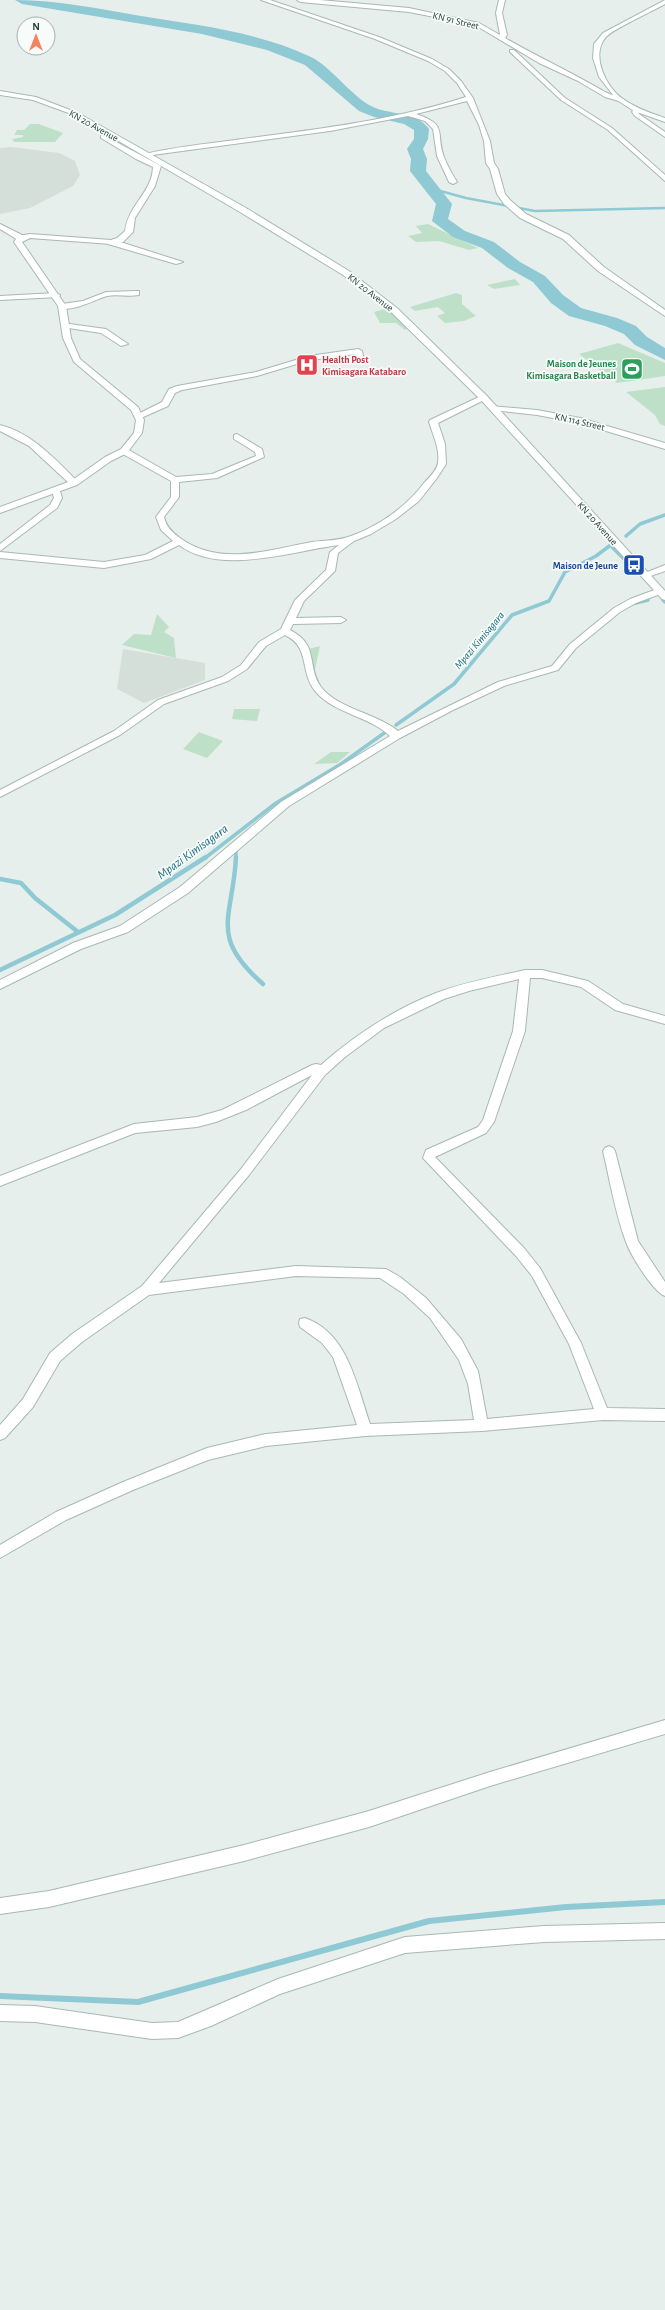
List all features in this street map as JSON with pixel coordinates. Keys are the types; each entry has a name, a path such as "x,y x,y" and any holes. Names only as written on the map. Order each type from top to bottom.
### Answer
{"street":[{"path":"264,0 377,38 430,60 447,70 459,82 470,98 482,125 487,141 490,163 494,169 501,194 507,202 523,216 566,237 601,269 663,311"},
{"name":"KN 91 Street","path":"300,0 353,3 397,8 457,18 477,24 541,62 580,80 607,96 619,99"},
{"path":"502,0 499,13 504,35 501,38 508,46 553,90 610,129 665,179"},
{"path":"665,2 605,34 597,44 596,58 602,76 619,99 636,110 665,120"},
{"path":"541,62 563,80"},
{"name":"KN 20 Avenue","path":"0,93 34,98 54,104 108,132 243,210 346,273 394,310 484,398 662,594"},
{"path":"147,154 231,141 303,134 445,107 470,98"},
{"path":"636,110 635,112 637,115 665,135"},
{"path":"408,114 427,120 436,128 440,156 453,182"},
{"path":"0,226 21,238 30,236 48,236 98,242 120,240 129,232 131,217 144,201 157,170 157,166 138,158 103,137 108,132"},
{"path":"0,510 56,491 74,483 108,459 124,452 138,433 140,420 130,403 77,360 67,338 62,306 56,295 21,248 18,242 21,238"},
{"path":"111,242 179,262"},
{"path":"62,306 85,303 106,294 136,293"},
{"path":"0,298 56,295"},
{"path":"65,325 103,331 124,344"},
{"path":"138,416 165,404 172,391 180,388 257,374 310,358 358,351 361,358"},
{"path":"0,794 117,733 161,702 225,679 244,667 256,654 262,644 285,631 300,600 330,571 334,552 354,538 409,505 440,467 443,461 441,444 433,422 484,398"},
{"name":"KN 114 Street","path":"493,408 518,409 569,418 665,446"},
{"path":"0,428 27,440 47,455 74,483"},
{"path":"124,452 175,480 214,476 260,457 259,451 237,437"},
{"path":"175,480 175,497 160,517 165,528 178,542 206,555 238,557 264,554 354,538"},
{"path":"0,548 54,506 58,498 56,491"},
{"path":"0,555 104,565 148,557 178,542"},
{"path":"645,575 665,568"},
{"path":"0,985 77,946 124,929 184,890 285,804 397,736 493,687 555,668 573,646 617,610 633,601 662,594"},
{"path":"291,621 341,620"},
{"path":"285,631 296,635 306,648 310,675 318,690 329,698 379,722 397,736"},
{"path":"524,974 519,1031 488,1122 482,1130 430,1153 429,1158 520,1252 536,1272 575,1343 604,1414"},
{"path":"0,1434 28,1403 55,1357 77,1338 146,1290 250,1166 321,1072 341,1054 380,1025 410,1010 468,987 524,974 542,974 584,984 619,1007 665,1020"},
{"path":"0,1181 126,1131 162,1123 197,1122 267,1094 316,1068 321,1072"},
{"path":"609,1151 632,1242 652,1275 665,1291"},
{"path":"146,1290 296,1271 382,1273 395,1279 425,1304 460,1347 471,1372 482,1424"},
{"path":"305,1323 327,1340 339,1354 366,1430"},
{"path":"0,1552 61,1516 128,1486 207,1454 266,1440 366,1430 482,1424 604,1414 665,1415"},
{"path":"0,1906 48,1899 244,1853 369,1819 490,1779 665,1727"},
{"path":"0,2013 35,2014 152,2031 178,2030 205,2020 278,1987 405,1945 544,1934 665,1931"}],"shaded area":[{"path":"11,147 59,153 75,161 80,175 73,186 30,208 0,214 0,148"},
{"path":"123,649 205,663 205,680 144,703 117,689"}],"green space":[{"path":"30,124 39,124 63,133 55,142 14,142 12,139 23,137 23,135 14,135 17,130 24,130"},
{"path":"428,224 478,248 469,250 439,241 416,242 408,236 422,233 416,226"},
{"path":"515,279 520,285 494,289 487,285"},
{"path":"456,293 462,295 462,304 476,316 464,321 445,323 437,316 445,313 438,307 415,311 410,307"},
{"path":"389,308 409,327 405,330 396,323 380,323 374,312"},
{"name":"Maison de Jeunes Kimisagara Basketball","path":"618,343 665,363 665,376 617,383 579,354"},
{"path":"665,387 665,426 660,424 655,415 626,392"},
{"path":"157,614 169,627 164,632 174,638 176,658 122,645 134,634 151,635"},
{"path":"320,646 313,679 307,678 311,659 309,649"},
{"path":"234,709 260,709 257,721 232,719"},
{"path":"199,732 223,741 207,758 183,749"},
{"path":"331,752 350,752 337,763 314,764"}],"waterway":[{"path":"22,0 219,34 272,47 306,60 313,64 355,102 364,108 371,112 402,118 416,124 422,129 421,139 415,149 419,159 418,171 444,204 440,221 459,234 488,245 514,265 539,279 557,299 575,312 611,322 630,330 641,341 665,355"},
{"path":"433,189 466,198 535,211 665,208"},
{"name":"Mpazi Kimisagara","path":"626,536 640,524 665,515"},
{"name":"Mpazi Kimisagara","path":"396,725 454,684 512,615 549,601 565,572 596,556 610,545"},
{"path":"610,545 637,572"},
{"path":"632,604 648,600"},
{"name":"Mpazi Kimisagara","path":"205,858 276,803 341,764 387,731"},
{"path":"236,846 236,857"},
{"name":"Mpazi Kimisagara","path":"0,970 115,915 206,857"},
{"path":"236,857 229,911 229,939 235,952 246,967 263,984"},
{"path":"0,879 21,883 35,898 78,932"},
{"path":"0,1996 138,2002 429,1921 566,1907 665,1902"}],"place":[{"name":"Health Post Kimisagara Katabaro","path":"307,365"},
{"name":"Maison de Jeunes Kimisagara Basketball","path":"632,369"},
{"name":"Maison de Jeune","path":"634,565"}]}
